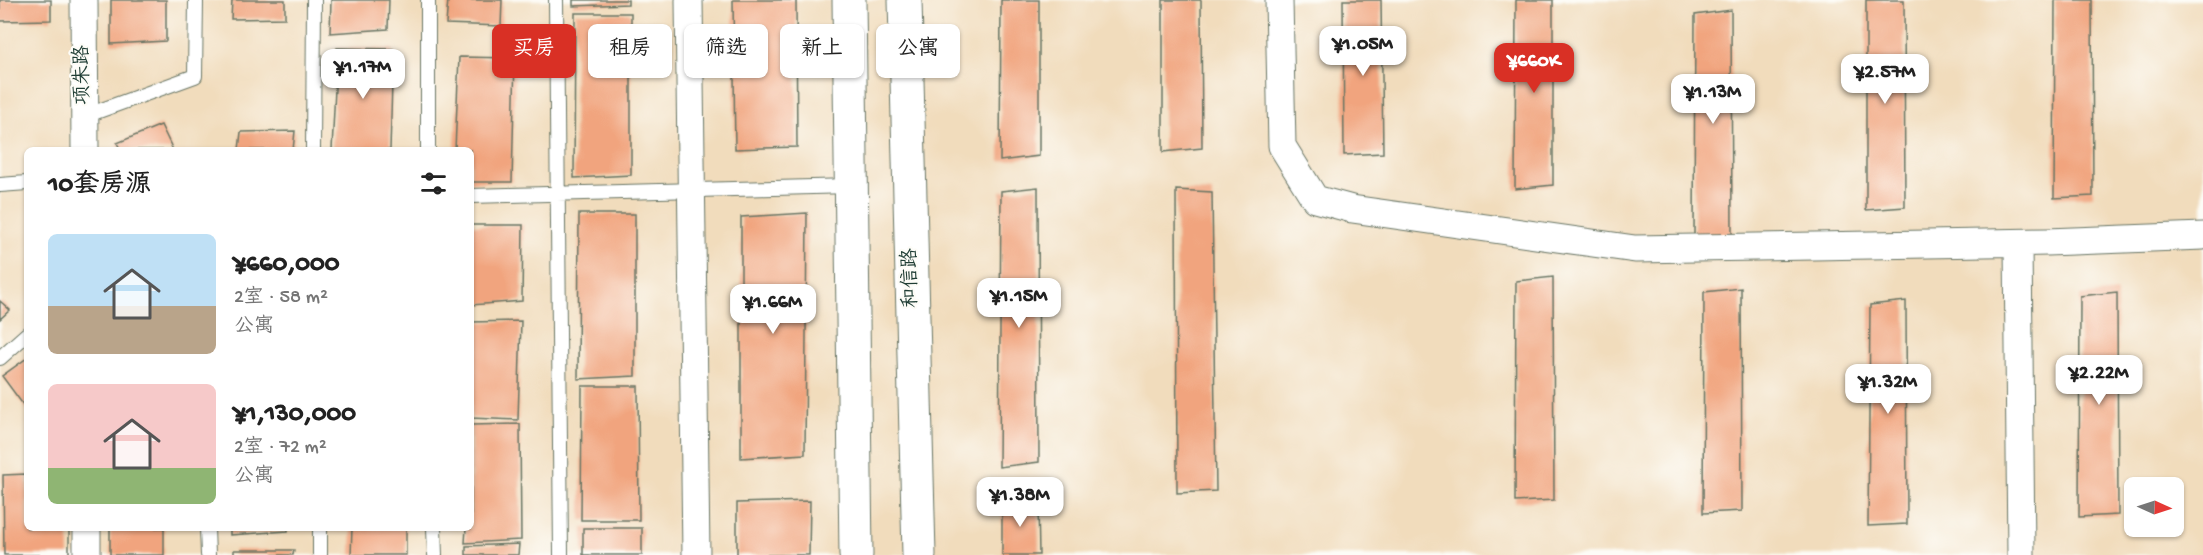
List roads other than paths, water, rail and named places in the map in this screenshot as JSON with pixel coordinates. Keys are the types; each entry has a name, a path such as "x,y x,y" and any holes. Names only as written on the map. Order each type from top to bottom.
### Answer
{"street":[{"name":"项朱路","path":"84,0 85,147"},
{"path":"689,0 696,555"},
{"path":"849,0 856,555"},
{"name":"和信路","path":"905,0 919,555"},
{"path":"1279,0 1282,146 1315,199 1352,209 1635,249 2018,243 2203,236"},
{"path":"2018,243 2021,555"},
{"path":"87,531 87,555"}],"lane":[{"path":"85,116 195,76 196,0"},
{"path":"313,147 314,0"},
{"path":"428,0 428,147"},
{"path":"556,0 561,555"},
{"path":"0,185 24,183"},
{"path":"474,196 851,186"},
{"path":"0,358 24,337"},
{"path":"207,531 208,555"},
{"path":"320,531 320,555"},
{"path":"434,531 435,555"}]}
